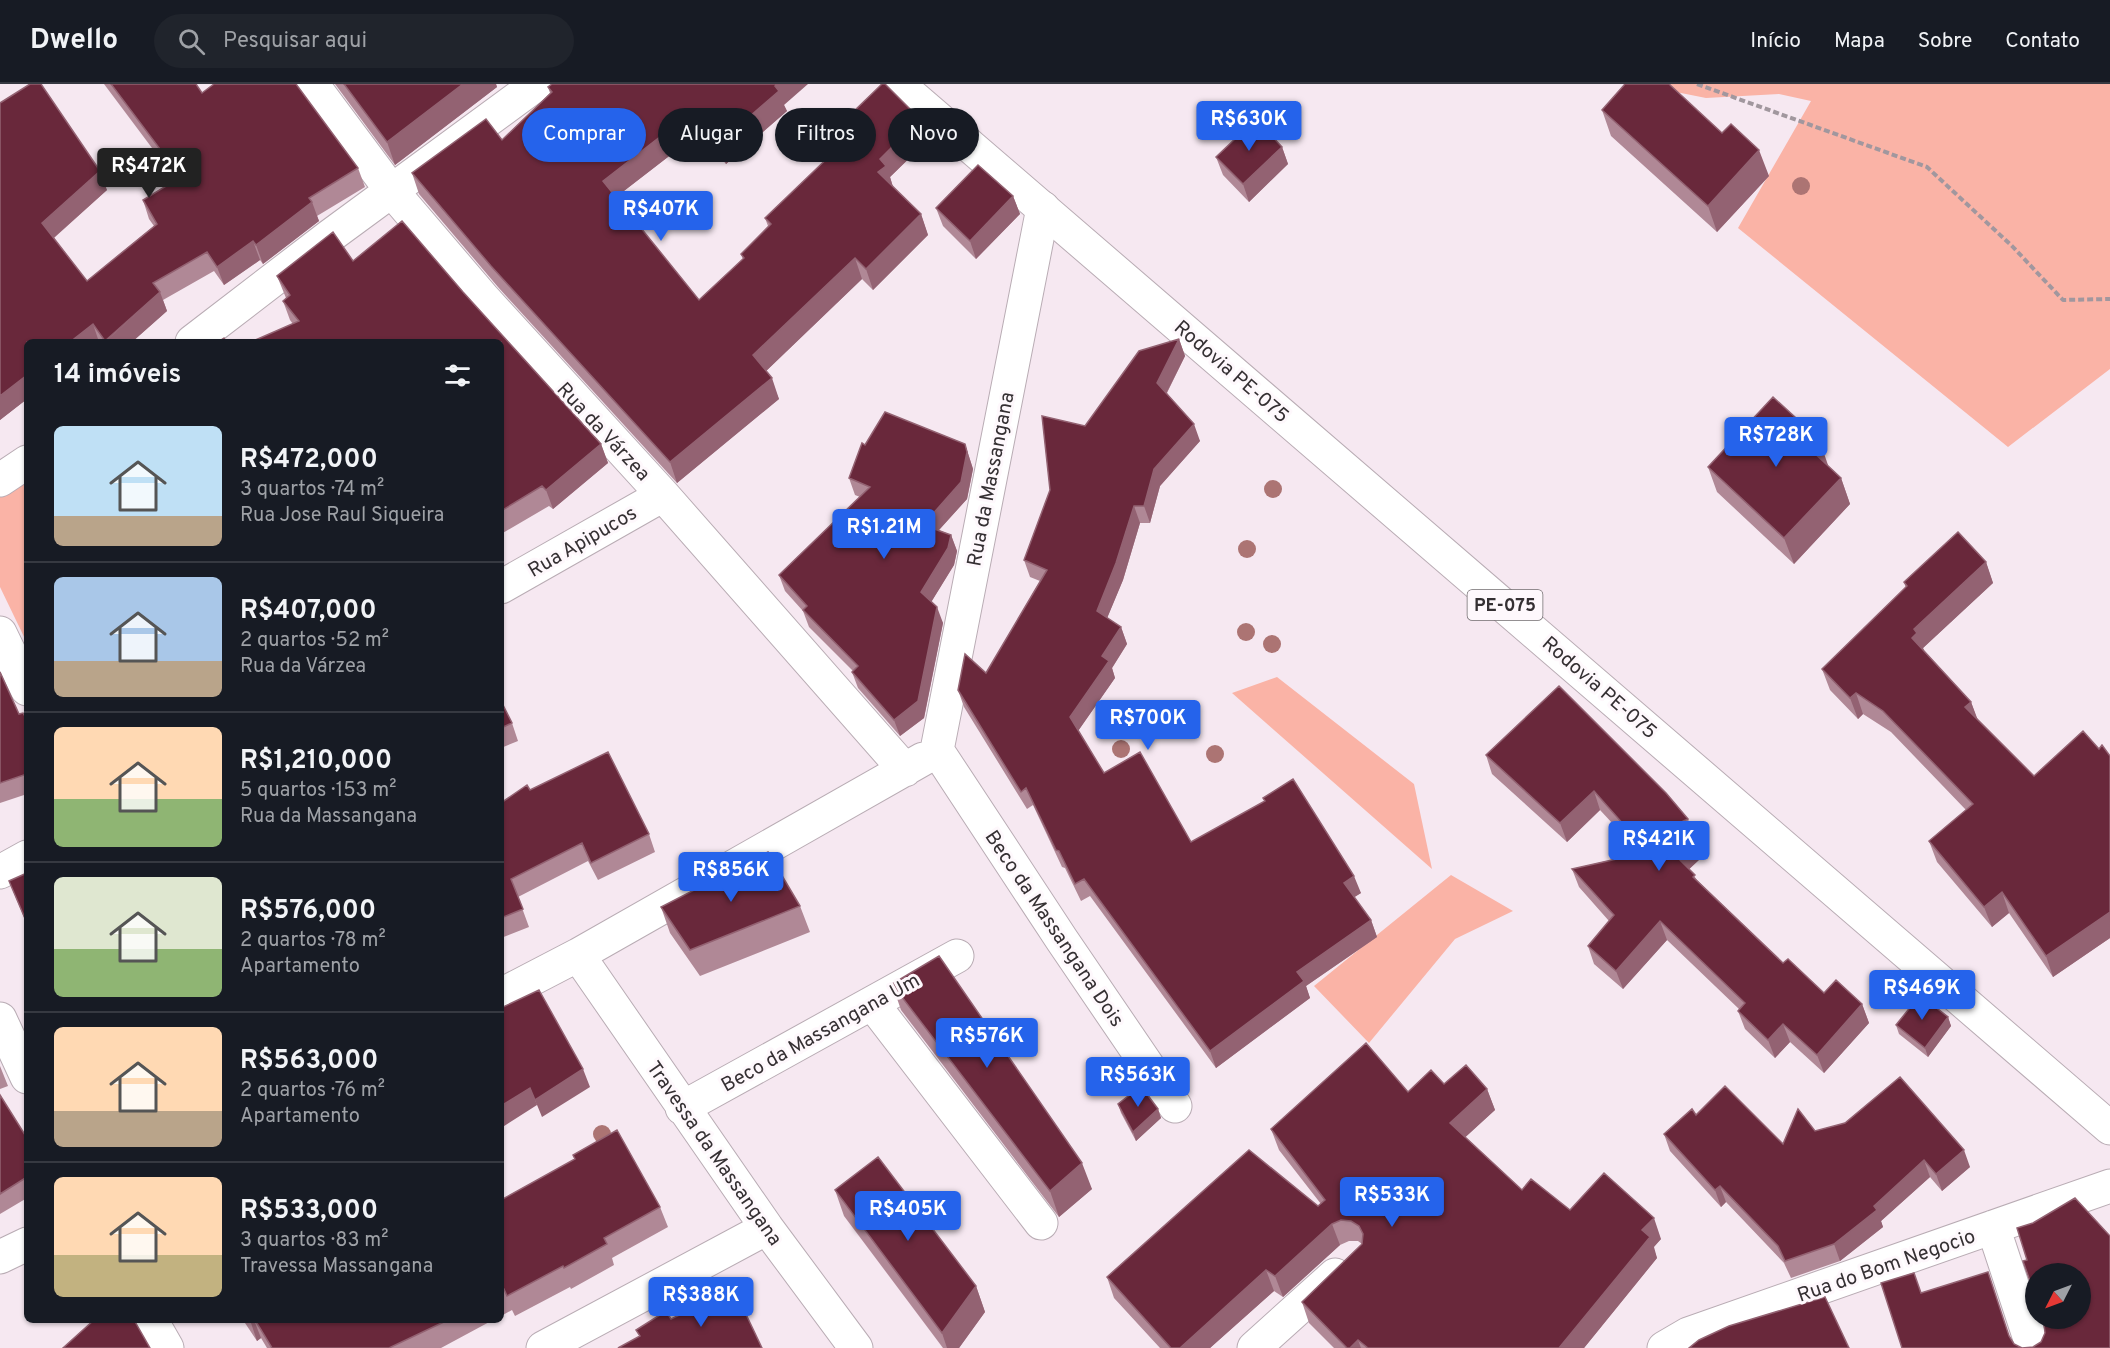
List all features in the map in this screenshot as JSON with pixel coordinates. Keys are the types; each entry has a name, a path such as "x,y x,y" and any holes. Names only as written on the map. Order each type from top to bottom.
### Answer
{"street":[{"name":"Rua da Várzea","path":"312,84 391,190 491,307 663,495 905,770"},
{"path":"196,339 391,190 537,84"},
{"name":"Rodovia PE-075","path":"898,84 2110,1128"},
{"name":"Rua da Massangana","path":"937,750 1043,208"},
{"path":"0,480 24,464"},
{"name":"Rua Apipucos","path":"504,585 663,495"},
{"path":"0,633 24,683"},
{"path":"504,994 578,955 937,750"},
{"name":"Beco da Massangana Dois","path":"937,750 1175,1106"},
{"path":"0,872 24,859"},
{"name":"Travessa da Massangana","path":"578,955 682,1108 856,1348"},
{"name":"Beco da Massangana Um","path":"682,1108 957,956"},
{"path":"872,1004 1041,1223"},
{"path":"0,1019 24,1071"},
{"name":"Rua do Bom Negocio","path":"1664,1348 1688,1334 2110,1186"},
{"path":"1993,1227 2033,1348"},
{"path":"543,1348 767,1228"},
{"path":"0,1257 24,1245"},
{"path":"1258,1347 1352,1259"},
{"path":"153,1323 167,1348"}],"path":[{"path":"1697,84 1927,167 2012,246 2063,300 2110,299"}],"shaded area":[{"path":"1636,84 2110,84 2110,369 2008,447 1738,228 1811,101 1779,94 1706,98"},
{"path":"24,480 24,637 0,587 0,495"},
{"path":"1277,677 1414,784 1432,869 1232,693"},
{"path":"1451,875 1513,911 1455,939 1369,1043 1314,986"}],"building":[{"path":"30,84 41,84 100,171 42,223 87,281 157,224 143,200 181,177 111,84 196,84 202,93 214,84 296,84 358,168 309,198 312,202 256,245 253,241 217,267 207,252 153,283 160,292 107,339 104,339 93,324 74,339 24,339 24,377 0,396 0,103"},
{"path":"344,84 463,84 387,142"},
{"path":"552,84 777,84 775,86 779,91 759,108 658,108 658,138 646,148 646,108 535,108 552,92 548,87"},
{"path":"882,84 885,84 909,108 888,108 888,151 880,159 886,166 878,172 921,214 866,269 855,258 753,355 772,378 670,462 491,266 412,173 486,119 502,140 522,121 522,162 628,162 603,181 699,300 744,258 741,254 771,224 765,218 823,162 876,162 876,108 857,108"},
{"path":"1625,84 1669,84 1722,133 1731,124 1759,150 1708,206 1602,110"},
{"path":"1256,119 1282,147 1243,184 1216,157"},
{"path":"978,165 1013,196 970,241 936,208"},
{"path":"402,221 601,444 546,490 542,486 504,509 504,339 258,339 299,321 283,301 290,295 277,276 333,232 353,261"},
{"path":"1179,339 1157,383 1194,424 1154,469 1144,506 1134,506 1116,563 1097,611 1121,627 1102,656 1109,661 1070,717 1104,773 1140,752 1191,842 1265,801 1263,798 1293,779 1354,876 1344,883 1371,920 1297,972 1304,981 1210,1051 1084,879 1075,884 1026,788 1021,792 958,690 965,654 986,673 1047,570 1024,560 1050,490 1042,416 1085,426 1139,351"},
{"path":"1773,397 1819,439 1810,449 1841,478 1784,538 1708,467"},
{"path":"885,412 965,444 967,452 961,482 923,525 951,535 948,548 921,592 937,607 918,701 894,720 852,672 858,666 803,610 807,606 779,575 870,487 849,478 862,443 865,445"},
{"path":"1958,532 1986,562 1914,629 1917,633 1912,638 1971,702 1965,707 2034,776 2083,731 2099,749 2102,745 2110,756 2110,912 2046,956 2002,892 1984,907 1929,841 1973,804 1883,711 1856,693 1850,698 1822,669 1907,586 1904,582"},
{"path":"0,672 19,714 24,715 24,775 0,783"},
{"path":"1559,686 1666,793 1688,819 1679,823 1694,840 1676,856 1695,875 1693,877 1783,963 1788,959 1824,993 1836,980 1862,1004 1817,1055 1783,1024 1768,1040 1738,1011 1745,1003 1660,921 1616,971 1588,946 1614,915 1572,869 1648,852 1594,791 1560,823 1486,755"},
{"path":"504,707 512,723 504,727"},
{"path":"608,752 649,834 591,863 582,843 511,879 523,909 504,917 504,801 527,785 530,790"},
{"path":"768,852 800,906 690,950 661,907"},
{"path":"24,874 24,916 9,881"},
{"path":"939,956 1082,1163 1050,1191 892,984"},
{"path":"539,990 583,1069 535,1100 530,1088 504,1104 504,1007"},
{"path":"1920,995 1948,1017 1925,1048 1896,1025"},
{"path":"1366,1043 1408,1092 1431,1070 1444,1084 1466,1065 1487,1089 1450,1123 1522,1190 1531,1179 1570,1210 1604,1173 1654,1218 1642,1230 1650,1237 1559,1348 1368,1348 1358,1340 1347,1348 1302,1302 1362,1244 1363,1234 1359,1226 1351,1221 1341,1220 1332,1224 1275,1276 1266,1270 1180,1348 1171,1348 1107,1277 1249,1150 1318,1206 1325,1200 1271,1129"},
{"path":"1900,1077 1964,1150 1936,1174 1924,1160 1874,1206 1877,1210 1834,1244 1785,1261 1778,1246 1720,1186 1715,1190 1664,1134 1692,1109 1696,1115 1725,1086 1783,1144 1798,1109 1815,1131 1845,1123"},
{"path":"1141,1086 1158,1109 1133,1132 1118,1104"},
{"path":"0,1095 24,1133 24,1179 0,1194"},
{"path":"617,1130 660,1207 604,1238 607,1244 507,1296 504,1289 504,1198 575,1159 573,1155"},
{"path":"878,1157 976,1286 942,1333 835,1190"},
{"path":"2075,1198 2110,1236 2110,1348 2022,1348 2033,1347 2041,1342 2045,1329 2091,1329 2091,1263 2025,1263 2025,1267 2023,1261 2027,1260 2017,1228 2033,1223"},
{"path":"1988,1272 2009,1336 2014,1344 2022,1348 1902,1348 1881,1283 1914,1273 1921,1293"},
{"path":"734,1289 762,1348 618,1348 640,1336 636,1330 666,1311 671,1319"},
{"path":"1825,1297 1849,1348 1689,1348 1699,1340 1729,1326"},
{"path":"91,1323 136,1323 150,1348 63,1348"},
{"path":"257,1323 442,1323 389,1348 272,1348"}]}
